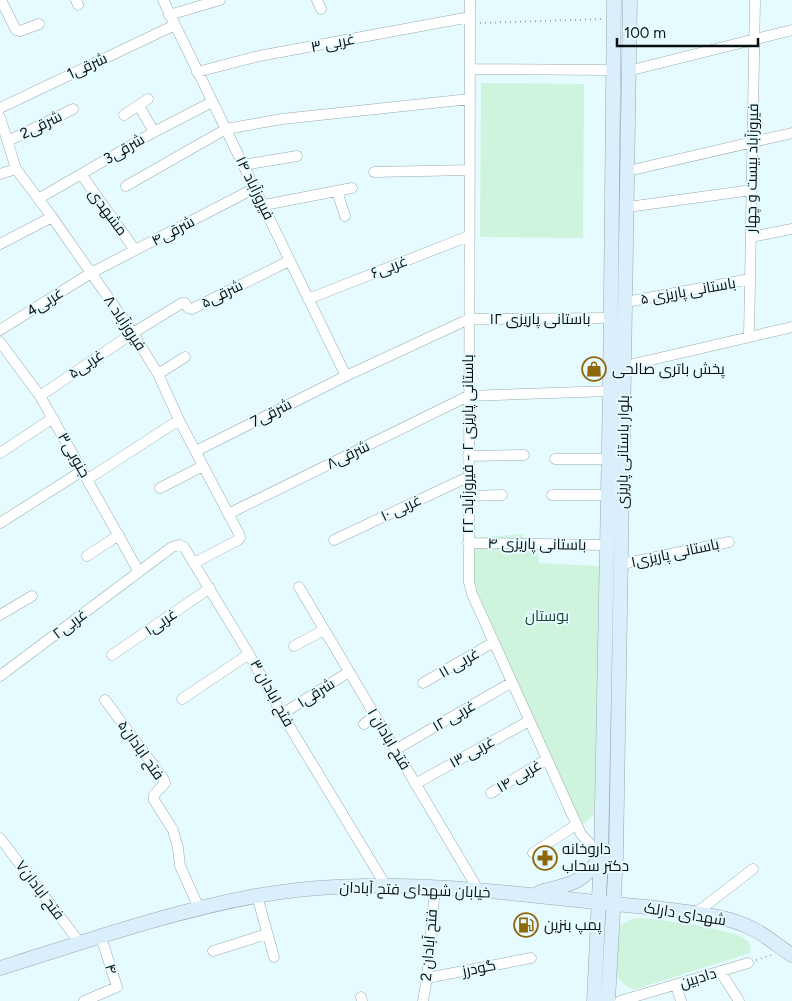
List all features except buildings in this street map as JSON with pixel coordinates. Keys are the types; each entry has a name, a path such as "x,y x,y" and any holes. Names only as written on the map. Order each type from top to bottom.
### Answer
{"main road":[{"name":"بلوار باستانی پاریزی","path":"594,1001 600,902 608,545 614,0"},
{"name":"بلوار باستانی پاریزی","path":"608,1001 615,904 630,0"},
{"path":"527,895 579,880 593,868 601,856 616,857"},
{"name":"خیابان شهدای فتح آبادان","path":"0,968 199,908 256,896 308,889 386,886 434,888 600,902"},
{"name":"شهدای دارلک","path":"600,902 696,913 721,918 754,930 790,952"}],"street":[{"path":"1,0 16,30 20,31 39,24"},
{"name":"فیروزآباد ۱۴","path":"163,0 346,376"},
{"path":"170,15 220,0"},
{"name":"باستانی پاریزی ۲ - فیروزآباد ۲۲","path":"470,0 469,582 472,594 576,825 581,834 601,856"},
{"name":"فیروزآباد بیست و چهار","path":"750,337 754,0"},
{"name":"غربی ۳","path":"197,72 259,56 470,20"},
{"name":"شرقی1","path":"0,108 174,25"},
{"path":"628,71 792,30"},
{"path":"470,69 613,70"},
{"path":"124,115 148,100"},
{"path":"126,186 226,129 282,119 470,100"},
{"name":"شرقی3","path":"38,199 154,132 212,102"},
{"path":"138,106 154,132"},
{"name":"شرقی2","path":"8,141 73,109"},
{"name":"فیروزآباد ۸","path":"0,117 16,169 133,333 158,374 179,420 239,534 240,538 194,563"},
{"path":"628,171 792,133"},
{"path":"243,165 297,156"},
{"path":"0,174 16,169"},
{"path":"374,172 470,170"},
{"name":"مشهدی","path":"81,174 135,250"},
{"name":"شرقی۴","path":"91,273 255,188"},
{"path":"264,205 352,188"},
{"path":"628,207 752,190"},
{"path":"336,191 345,216"},
{"path":"0,244 52,217"},
{"path":"751,237 792,229"},
{"name":"غربی۶","path":"308,299 469,236"},
{"name":"شرقی۵","path":"133,333 182,303 185,303 188,308 192,309 289,261"},
{"name":"غربی4","path":"0,330 91,273"},
{"name":"باستانی پاریزی ۵","path":"626,302 750,279"},
{"name":"باستانی پاریزی ۱۲","path":"469,319 611,318"},
{"name":"شرقی7","path":"196,451 346,376 469,319"},
{"path":"624,366 792,327"},
{"name":"غربی۵","path":"40,396 133,333"},
{"name":"جنوبی۳","path":"0,342 40,396 139,572"},
{"path":"158,374 185,357"},
{"path":"468,396 610,391"},
{"name":"شرقی۸","path":"228,514 468,396"},
{"path":"0,453 53,418"},
{"path":"0,523 179,420"},
{"path":"468,456 524,455"},
{"path":"554,459 609,459"},
{"path":"160,488 203,466"},
{"name":"غربی ۱۰","path":"334,540 468,477"},
{"path":"468,496 502,495"},
{"path":"552,495 608,495"},
{"path":"87,556 119,536"},
{"name":"باستانی پاریزی۱","path":"622,564 729,542"},
{"name":"باستانی پاریزی ۴","path":"468,543 608,545"},
{"name":"فتح ابادان ۳","path":"139,572 172,547 179,545 184,547 250,654 282,714 386,886"},
{"name":"غربی۲","path":"0,676 139,572"},
{"name":"فتح ابادان ۱","path":"299,587 479,891"},
{"name":"غربی۱","path":"112,655 210,588"},
{"path":"0,615 32,596"},
{"path":"294,646 324,630"},
{"name":"غربی ۱۱","path":"423,683 494,642"},
{"path":"182,699 250,654"},
{"name":"شرقی۱","path":"282,714 349,672"},
{"name":"غربی ۱۲","path":"395,750 512,682"},
{"name":"فتح ابادان۵","path":"105,700 163,778 165,783 154,796 154,800 173,830 180,866 199,908"},
{"path":"364,724 375,716"},
{"name":"غربی ۱۳","path":"415,784 529,721"},
{"name":"غربی ۱۴","path":"491,792 547,759"},
{"path":"534,853 576,825"},
{"name":"فتح ابادان۷","path":"0,838 80,943"},
{"path":"696,913 753,869"},
{"name":"فتح آبادان 2","path":"423,1001 427,978 434,888"},
{"path":"256,896 274,957"},
{"path":"213,951 268,934"},
{"name":"۴","path":"101,937 117,987 105,997"},
{"name":"گودرز","path":"427,978 531,958"},
{"name":"دادبین","path":"620,1001 748,963"},
{"path":"720,971 739,1001"},
{"path":"676,984 681,1001"},
{"path":"84,1001 105,997"}],"path":[{"path":"470,20 614,18"},
{"path":"748,963 790,952"}],"green space":[{"path":"481,83 584,84 583,238 480,237"},
{"name":"بوستان","path":"523,534 524,545 538,545 539,563 600,566 594,814 584,824 579,820 477,591 474,578 472,538"},
{"path":"641,918 680,923 734,934 748,942 751,948 750,953 633,990 624,984 615,971 613,955 615,928 632,919"}],"place":[{"name":"پخش باتری صالحی","path":"594,369"},
{"name":"داروخانه دکتر سحاب","path":"545,858"},
{"name":"پمپ بنزین","path":"526,925"}]}
